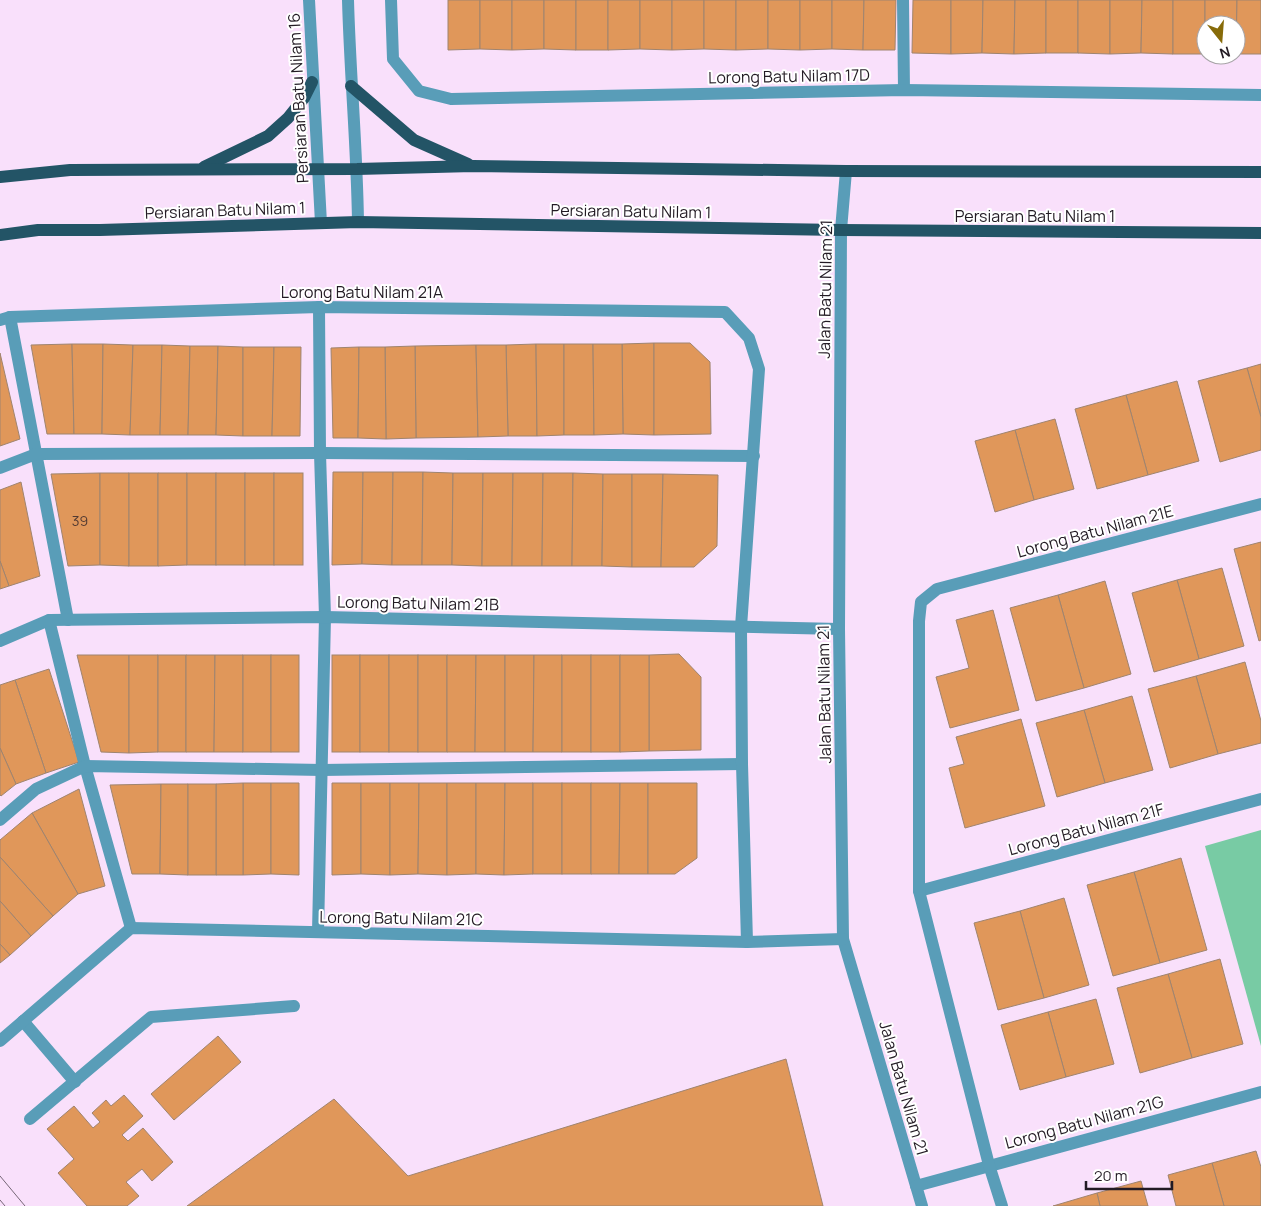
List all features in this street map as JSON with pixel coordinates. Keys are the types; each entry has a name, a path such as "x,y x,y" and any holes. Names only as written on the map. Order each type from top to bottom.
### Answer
{"main road":[{"path":"199,169 268,136 288,118 304,98 312,82"},
{"path":"351,86 414,140 474,166"},
{"path":"0,177 70,170 357,169 474,166 846,171 1261,172"},
{"name":"Persiaran Batu Nilam 1","path":"0,236 38,230 100,230 358,222 841,230 1261,233"}],"street":[{"name":"Persiaran Batu Nilam 16","path":"309,0 321,223"},
{"path":"348,0 358,222"},
{"name":"Lorong Batu Nilam 17D","path":"391,0 393,59 419,91 451,99 904,90 1261,95"},
{"path":"903,0 904,90"},
{"name":"Jalan Batu Nilam 21","path":"846,171 841,230 839,629 843,939 922,1206"},
{"path":"318,932 325,617 320,453 319,307"},
{"name":"Lorong Batu Nilam 21A","path":"5,318 319,307 725,312 749,338 759,369 754,456"},
{"path":"5,318 36,454 68,620"},
{"path":"0,468 36,454 320,453 754,456 741,627 742,764 748,942"},
{"name":"Lorong Batu Nilam 21E","path":"920,891 919,621 921,602 937,589 1261,504"},
{"name":"Lorong Batu Nilam 21B","path":"0,641 49,620 325,617 839,629"},
{"path":"0,1041 131,928 85,766 49,620"},
{"path":"0,820 36,788 85,766 322,770 742,764"},
{"name":"Lorong Batu Nilam 21F","path":"920,891 1261,799"},
{"path":"920,891 1002,1206"},
{"name":"Lorong Batu Nilam 21C","path":"131,928 748,942 843,939"},
{"path":"30,1119 151,1017 294,1006"},
{"path":"23,1021 75,1082"},
{"name":"Lorong Batu Nilam 21G","path":"916,1186 1261,1092"}],"green space":[{"path":"1261,830 1261,1046 1205,846"}],"building":[{"path":"448,0 480,0 480,49 448,50"},
{"path":"480,0 512,0 512,50 480,49"},
{"path":"512,0 544,0 544,49 512,50"},
{"path":"544,0 576,0 576,50 544,49"},
{"path":"576,0 608,0 608,50 576,50"},
{"path":"608,0 640,0 640,49 608,50"},
{"path":"640,0 672,0 672,50 640,49"},
{"path":"672,0 704,0 704,49 672,50"},
{"path":"704,0 736,0 736,50 704,49"},
{"path":"736,0 768,0 768,49 736,50"},
{"path":"768,0 800,0 800,50 768,49"},
{"path":"800,0 832,0 832,49 800,50"},
{"path":"832,0 864,0 863,50 832,49"},
{"path":"864,0 896,0 895,50 863,50"},
{"path":"913,0 951,0 951,54 912,53"},
{"path":"951,0 983,0 982,53 951,54"},
{"path":"983,0 1015,0 1014,54 982,53"},
{"path":"1015,0 1046,0 1046,53 1014,54"},
{"path":"1046,0 1078,0 1078,53 1046,53"},
{"path":"1078,0 1110,0 1110,54 1078,53"},
{"path":"1110,0 1142,0 1141,53 1110,54"},
{"path":"1142,0 1173,0 1173,54 1141,53"},
{"path":"1173,0 1205,0 1205,15 1196,15 1196,54 1173,54"},
{"path":"1205,0 1237,0 1237,15 1205,15"},
{"path":"1237,0 1261,0 1261,54 1246,54 1246,15 1237,15"},
{"path":"654,343 654,435 623,434 622,344"},
{"path":"654,343 690,343 710,362 711,434 654,435"},
{"path":"72,344 74,434 47,434 31,345"},
{"path":"72,344 103,344 102,434 74,434"},
{"path":"103,344 133,345 130,435 102,434"},
{"path":"536,344 537,436 508,436 506,345"},
{"path":"536,344 564,344 564,435 537,436"},
{"path":"564,344 593,344 594,435 564,435"},
{"path":"593,344 622,344 623,434 594,435"},
{"path":"133,345 162,345 160,435 130,435"},
{"path":"162,345 190,346 188,435 160,435"},
{"path":"476,345 478,437 416,438 415,346"},
{"path":"476,345 506,345 508,436 478,437"},
{"path":"190,346 218,346 216,435 188,435"},
{"path":"218,346 243,347 243,436 216,435"},
{"path":"415,346 416,438 386,439 385,347"},
{"path":"243,347 274,347 272,436 243,436"},
{"path":"274,347 301,347 300,436 272,436"},
{"path":"359,347 358,438 333,438 331,348"},
{"path":"359,347 385,347 386,439 358,438"},
{"path":"0,353 20,439 0,446"},
{"path":"1261,364 1261,417 1247,368"},
{"path":"1247,368 1261,417 1261,450 1220,462 1198,381"},
{"path":"1177,381 1199,461 1148,475 1126,395"},
{"path":"1126,395 1148,475 1097,489 1075,409"},
{"path":"1055,419 1074,489 1034,500 1015,430"},
{"path":"1015,430 1034,500 995,512 975,441"},
{"path":"333,472 363,472 362,564 332,565"},
{"path":"363,472 393,472 392,565 362,564"},
{"path":"393,472 423,472 422,565 392,565"},
{"path":"423,472 453,473 452,565 422,565"},
{"path":"100,473 100,565 68,566 51,474"},
{"path":"100,473 129,473 129,566 100,565"},
{"path":"129,473 158,473 158,566 129,566"},
{"path":"158,473 187,473 187,565 158,566"},
{"path":"187,473 216,473 216,565 187,565"},
{"path":"216,473 245,473 245,565 216,565"},
{"path":"245,473 274,473 274,565 245,565"},
{"path":"274,473 303,473 303,565 274,565"},
{"path":"453,473 483,473 482,566 452,565"},
{"path":"483,473 513,473 512,566 482,566"},
{"path":"513,473 543,473 542,566 512,566"},
{"path":"543,473 573,473 572,566 542,566"},
{"path":"573,473 603,474 602,566 572,566"},
{"path":"603,474 632,474 632,567 602,566"},
{"path":"632,474 663,474 661,567 632,567"},
{"path":"663,474 718,475 717,546 694,567 661,567"},
{"path":"21,482 40,576 9,586 0,561 0,490"},
{"path":"1261,542 1261,640 1259,641 1234,549"},
{"path":"0,561 9,586 0,589"},
{"path":"1222,568 1244,646 1199,659 1177,580"},
{"path":"1177,580 1199,659 1154,672 1132,593"},
{"path":"1105,581 1131,674 1084,688 1058,595"},
{"path":"1058,595 1084,688 1036,701 1010,608"},
{"path":"993,610 1019,710 950,728 936,677 969,668 956,620"},
{"path":"679,654 701,677 701,750 649,751 649,655"},
{"path":"77,655 129,655 129,753 101,752"},
{"path":"129,655 158,655 158,752 129,753"},
{"path":"158,655 186,655 186,752 158,752"},
{"path":"186,655 215,655 214,752 186,752"},
{"path":"215,655 243,655 243,752 214,752"},
{"path":"243,655 271,655 271,752 243,752"},
{"path":"271,655 299,655 299,752 271,752"},
{"path":"332,655 360,655 360,752 332,752"},
{"path":"360,655 389,655 389,752 360,752"},
{"path":"389,655 418,655 418,752 389,752"},
{"path":"418,655 447,655 447,752 418,752"},
{"path":"447,655 476,655 475,752 447,752"},
{"path":"476,655 505,655 505,752 475,752"},
{"path":"505,655 534,655 533,752 505,752"},
{"path":"534,655 562,655 562,752 533,752"},
{"path":"562,655 591,655 591,752 562,752"},
{"path":"591,655 620,655 620,752 591,752"},
{"path":"620,655 649,655 649,751 620,752"},
{"path":"1245,662 1261,721 1261,743 1218,754 1196,676"},
{"path":"49,669 79,762 46,773 15,680"},
{"path":"1196,676 1218,754 1170,768 1148,689"},
{"path":"15,680 46,773 16,784 0,748 0,685"},
{"path":"1132,696 1153,770 1105,783 1084,710"},
{"path":"1084,710 1105,783 1057,797 1036,723"},
{"path":"1021,719 1045,806 965,828 949,768 964,764 956,737"},
{"path":"0,748 16,784 1,796 0,795"},
{"path":"243,783 271,783 271,874 243,875"},
{"path":"243,783 243,875 216,875 216,784"},
{"path":"271,783 299,783 299,875 271,874"},
{"path":"332,783 361,783 361,874 332,875"},
{"path":"361,783 390,783 390,875 361,874"},
{"path":"390,783 419,783 418,874 390,875"},
{"path":"419,783 447,783 447,875 418,874"},
{"path":"447,783 476,783 476,874 447,875"},
{"path":"476,783 505,783 504,875 476,874"},
{"path":"505,783 533,783 533,874 504,875"},
{"path":"533,783 562,783 562,874 533,874"},
{"path":"562,783 591,783 591,874 562,874"},
{"path":"591,783 620,783 619,874 591,874"},
{"path":"620,783 648,783 648,874 619,874"},
{"path":"648,783 697,783 697,858 675,874 648,874"},
{"path":"161,784 160,874 132,874 110,785"},
{"path":"161,784 188,784 188,875 160,874"},
{"path":"188,784 216,784 216,875 188,875"},
{"path":"79,789 105,886 78,894 32,813"},
{"path":"32,813 78,894 53,916 0,857 0,840"},
{"path":"0,857 53,916 31,936 0,901"},
{"path":"1181,858 1207,950 1160,963 1134,872"},
{"path":"1134,872 1160,963 1113,976 1087,885"},
{"path":"1064,898 1089,985 1044,998 1020,911"},
{"path":"0,901 31,936 10,955 0,944"},
{"path":"1020,911 1044,998 998,1010 974,923"},
{"path":"0,944 10,955 0,963"},
{"path":"1220,959 1243,1044 1192,1058 1168,974"},
{"path":"1168,974 1192,1058 1140,1073 1117,988"},
{"path":"1096,999 1114,1064 1066,1077 1048,1012"},
{"path":"1048,1012 1066,1077 1020,1090 1001,1025"},
{"path":"218,1036 241,1062 174,1120 151,1094"},
{"path":"786,1059 823,1206 187,1206 334,1099 408,1176"},
{"path":"124,1095 143,1116 122,1135 128,1141 143,1128 173,1162 152,1181 142,1169 126,1182 139,1196 127,1206 87,1206 58,1173 74,1159 47,1129 74,1106 93,1128 100,1122 92,1113 106,1100 111,1106"},
{"path":"1256,1151 1261,1167 1261,1206 1224,1206 1212,1163"},
{"path":"1212,1163 1224,1206 1176,1206 1168,1175"},
{"path":"1141,1181 1148,1206 1100,1206 1097,1193"},
{"path":"1097,1193 1100,1206 1053,1206"}],"tram line":[{"path":"0,1176 25,1206"},
{"path":"0,1200 5,1206"}]}
